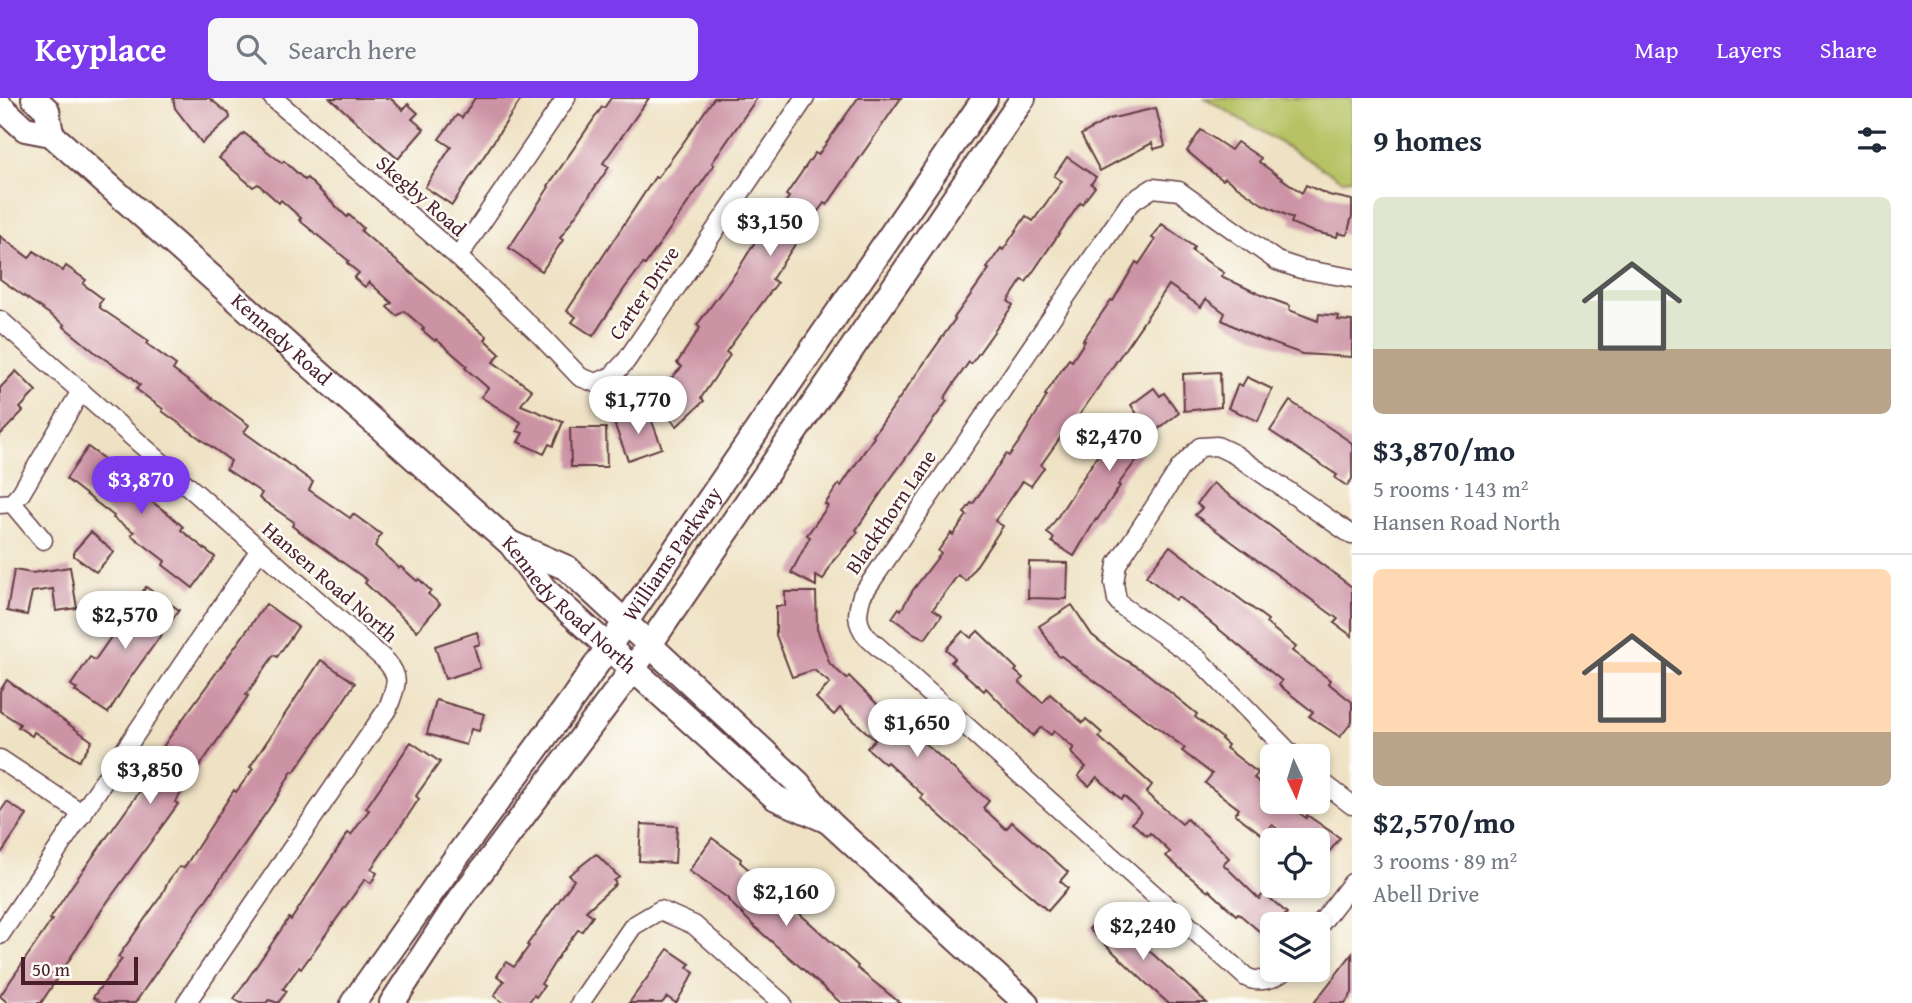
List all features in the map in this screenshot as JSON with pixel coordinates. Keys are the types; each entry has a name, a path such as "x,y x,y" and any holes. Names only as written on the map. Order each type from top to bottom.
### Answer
{"main road":[{"name":"Kennedy Road","path":"34,98 47,110 51,134"},
{"name":"Williams Parkway","path":"353,1003 608,647 985,98"},
{"name":"Williams Parkway","path":"392,1003 456,905 650,645 1023,98"},
{"name":"Kennedy Road","path":"0,106 25,129 51,134 511,544"},
{"name":"Kennedy Road North","path":"511,544 567,568 799,783 828,821 1026,1003"},
{"name":"Kennedy Road North","path":"511,544 545,590 776,798 828,821"}],"street":[{"name":"Skegby Road","path":"273,98 458,257 566,98"},
{"name":"Carter Drive","path":"458,257 580,377 596,383 612,376 626,361 805,98"},
{"name":"Blackthorn Lane","path":"1260,981 1253,981 1246,976 867,637 859,628 856,619 862,595 1130,204 1144,193 1153,188 1179,191 1277,261 1301,269 1352,278"},
{"name":"Hansen Road North","path":"0,320 396,672 396,684 388,708 186,1003"},
{"path":"43,540 6,503 21,493 81,391"},
{"path":"1281,744 1198,659 1122,606 1114,590 1117,564 1180,468 1200,447 1217,446 1234,454 1352,534"},
{"path":"0,935 259,551"},
{"path":"0,759 83,814"},
{"path":"1330,788 1352,805"},
{"path":"1330,912 1352,883"},
{"path":"580,1003 633,926 660,911 694,925 782,1003"}],"green space":[{"path":"1205,98 1352,98 1352,179 1342,180"}],"building":[{"path":"173,98 209,98 229,114 230,118 202,143 175,108"},
{"path":"330,98 390,98 403,110 408,104 418,113 412,119 424,129 398,159"},
{"path":"475,98 522,98 452,205 425,187 451,147 439,139 457,115 462,118"},
{"path":"611,98 649,98 603,163 609,167 560,238 563,240 542,271 509,248 548,186"},
{"path":"714,98 757,98 712,163 714,165 593,336 572,322 576,317 567,311 655,177 657,178"},
{"path":"858,98 901,98 827,205 824,203 810,222 813,224 802,239 800,237 772,279 777,283 726,352 730,355 701,398 704,401 677,426 651,399 682,367 677,363 700,328 697,325 739,268 767,222 770,224 789,197 786,195 815,153 818,155"},
{"path":"1156,108 1165,146 1154,149 1152,143 1100,171 1081,135 1109,119"},
{"path":"1201,130 1231,150 1237,142 1261,158 1259,162 1302,193 1306,185 1329,195 1352,200 1352,216 1347,235 1338,233 1337,237 1291,223 1293,218 1262,204 1225,178 1223,180 1213,173 1187,151"},
{"path":"244,133 282,163 284,161 305,180 307,178 347,217 349,215 363,228 361,231 487,337 485,340 500,354 493,362 532,390 521,405 563,422 553,446 549,444 544,454 518,442 523,433 517,431 521,422 481,397 488,388 465,368 467,366 422,330 424,328 404,311 397,316 387,307 392,303 369,282 365,287 354,278 359,273 347,263 349,261 299,220 301,218 281,200 279,203 258,184 253,187 219,158"},
{"path":"1067,157 1096,177 1091,184 1095,187 1082,204 1080,203 1026,282 1022,280 1008,301 1013,305 955,382 944,399 947,401 889,481 856,530 858,532 833,561 823,580 816,576 816,586 791,573 810,537 807,535 828,506 825,504 839,484 841,486 1001,248 1003,250 1026,216 1033,221 1062,181 1054,176"},
{"path":"1162,224 1194,247 1192,251 1224,273 1221,276 1290,306 1289,310 1318,321 1319,314 1339,316 1338,320 1352,321 1352,357 1302,354 1253,336 1222,320 1225,313 1206,299 1201,307 1169,285 1067,433 1065,431 1041,465 1044,468 1031,486 1023,481 995,521 1003,526 966,581 958,575 933,609 942,615 925,639 915,634 892,618 899,608 901,610 941,553 938,551 951,533 953,535 967,515 964,513 971,503 973,504 1006,454 1009,456 1023,436 1047,396 1045,395 1069,359 1072,361 1085,341 1083,340 1111,300 1113,301 1136,262 1139,264"},
{"path":"0,236 29,258 34,251 63,271 66,266 86,280 83,284 103,299 99,304 100,308 149,341 147,344 176,365 173,370 249,425 244,432 313,482 309,490 350,518 353,514 381,534 375,546 399,568 417,581 419,579 431,591 428,594 440,604 417,631 365,583 367,580 292,526 294,522 259,498 262,493 226,469 231,461 136,389 140,385 132,377 97,354 63,326 65,325 0,279"},
{"path":"16,371 36,391 20,408 23,411 0,435 0,388"},
{"path":"1220,372 1221,407 1184,411 1183,374"},
{"path":"1247,377 1272,389 1258,421 1228,408 1238,384 1242,386"},
{"path":"1154,388 1160,396 1164,393 1179,413 1136,446 1143,451 1118,485 1120,486 1074,556 1052,542 1054,538 1047,533 1111,435 1120,441 1135,420 1132,417 1137,414 1131,405"},
{"path":"1290,401 1352,443 1352,479 1347,486 1335,478 1337,475 1270,431"},
{"path":"648,411 662,448 628,460 614,423"},
{"path":"570,428 606,428 607,467 571,467"},
{"path":"88,447 139,485 137,488 150,496 148,499 170,515 183,527 181,530 215,557 193,588 163,565 165,561 131,535 134,532 66,479"},
{"path":"1213,483 1352,587 1352,636 1334,623 1338,619 1195,515 1202,508 1197,504"},
{"path":"91,532 114,552 96,572 74,556 74,551"},
{"path":"1170,546 1268,620 1266,623 1296,647 1292,651 1330,680 1328,683 1352,702 1352,722 1340,737 1309,716 1313,712 1279,685 1282,681 1193,608 1178,597 1175,600 1146,576"},
{"path":"1029,562 1068,563 1067,599 1028,598"},
{"path":"70,567 77,608 56,611 53,589 32,592 27,615 7,611 14,570 32,573"},
{"path":"146,587 179,610 108,713 75,691 77,689 71,685 90,657 95,660"},
{"path":"785,592 816,592 817,629 830,664 847,679 849,676 899,726 901,724 936,753 989,801 983,808 1006,829 1012,822 1068,872 1060,881 1068,888 1048,911 920,798 923,795 887,762 885,764 867,748 875,740 840,708 834,715 816,698 830,683 814,670 792,677 776,635 776,606 785,606"},
{"path":"266,604 298,627 246,695 248,696 175,802 178,804 103,908 41,1003 8,1003 0,996 71,887 150,777 145,774 169,738"},
{"path":"1072,605 1092,635 1117,655 1144,671 1197,714 1195,717 1228,745 1226,748 1258,773 1254,778 1260,782 1260,814 1300,814 1306,818 1307,815 1326,828 1276,828 1272,825 1270,828 1260,828 1260,833 1235,814 1239,809 1205,783 1212,774 1182,751 1185,748 1059,657 1039,626"},
{"path":"963,631 971,638 978,631 1017,669 1015,671 1023,678 1019,682 1043,703 1050,694 1083,723 1086,719 1102,733 1099,737 1152,785 1146,793 1182,824 1187,819 1209,838 1229,858 1223,864 1259,899 1270,898 1286,912 1260,912 1260,932 1238,913 1236,915 1166,856 1170,852 1150,833 1147,836 1132,823 1141,812 1124,796 1121,799 1097,777 1089,786 1078,776 1086,767 1072,754 1074,748 1054,731 1051,735 1041,727 1033,736 986,688 984,691 951,662 955,658 946,649"},
{"path":"477,632 480,644 474,646 480,668 445,679 435,646"},
{"path":"321,660 355,683 135,1003 102,1003 93,997 122,959 118,957 161,896 169,880 179,867 184,868 234,790 236,792 253,769 250,767"},
{"path":"7,680 92,741 79,761 34,732 32,736 0,711 0,691"},
{"path":"436,700 484,714 479,731 471,729 466,745 427,734"},
{"path":"411,742 440,762 416,796 419,799 371,869 377,873 371,883 365,879 301,969 299,967 283,989 287,991 278,1003 269,1000 266,1003 241,1003 234,999 289,918 291,920 348,833 351,835 369,810 366,808"},
{"path":"7,802 27,815 0,855 0,812"},
{"path":"641,824 677,826 675,863 639,861"},
{"path":"1330,831 1340,838 1330,851"},
{"path":"712,838 741,859 740,862 858,966 857,968 900,1003 841,1003 755,927 729,899 689,871"},
{"path":"596,854 619,877 614,881 616,884 586,911 593,916 582,931 578,930 560,954 536,997 534,995 528,1003 504,1003 494,996 504,981 497,976 506,962 514,967 529,946 527,945 574,880 569,875"},
{"path":"1106,911 1207,1003 1168,1003 1149,986 1089,929"},
{"path":"668,949 690,964 687,967 694,973 676,1003 667,997 662,1003 629,1003"},
{"path":"1352,954 1352,993 1345,1003 1314,1003"}]}
